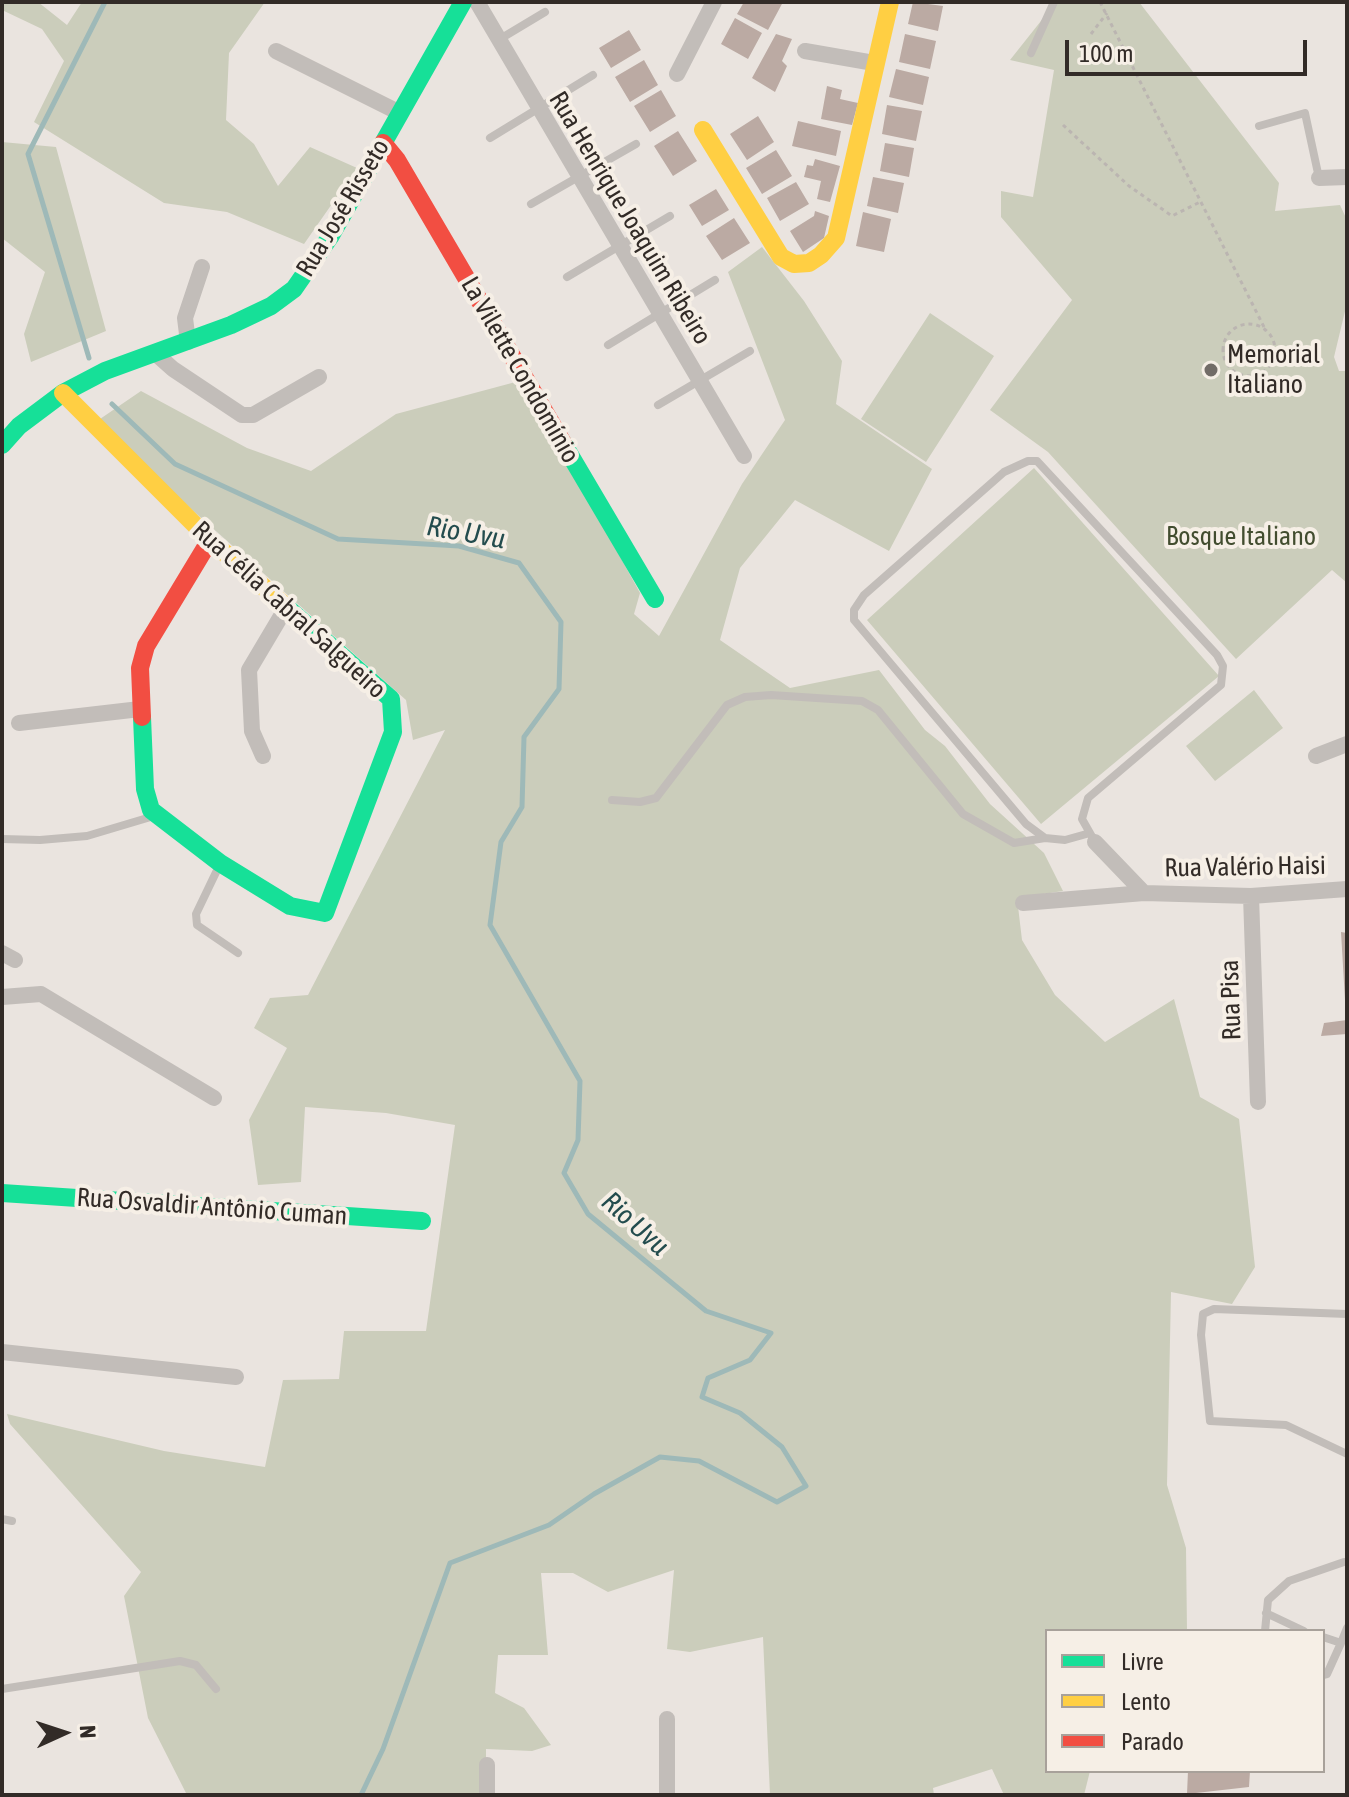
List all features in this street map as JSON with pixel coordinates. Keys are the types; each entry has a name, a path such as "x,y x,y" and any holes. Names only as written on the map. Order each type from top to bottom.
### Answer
{"street":[{"name":"Rua José Risseto","path":"2,445 19,426 63,393 105,371 188,342 271,306 294,289 330,237 463,2"},
{"name":"Rua Henrique Joaquim Ribeiro","path":"477,2 537,109 744,456"},
{"path":"677,74 714,2"},
{"path":"703,130 781,257 794,264 809,263 836,238 890,2"},
{"path":"276,51 400,113"},
{"path":"805,51 874,63"},
{"name":"La Vilette Condomínio","path":"383,143 397,160 655,599"},
{"path":"1319,178 1347,177"},
{"path":"188,342 185,318 202,267"},
{"path":"155,353 242,415 253,415 319,377"},
{"name":"Rua Célia Cabral Salgueiro","path":"63,393 210,540 391,699 393,732 385,758 325,913 290,906 220,863"},
{"path":"210,540 146,646 140,668 140,709 145,789 156,815 220,863"},
{"path":"263,756 252,731 249,670 287,606"},
{"path":"19,723 140,709"},
{"path":"1316,756 1347,744"},
{"name":"Rua Valério Haisi","path":"1093,838 1144,893"},
{"name":"Rua Valério Haisi","path":"1023,903 1102,900 1144,893 1251,896 1347,889"},
{"name":"Rua Pisa","path":"1251,896 1258,1102"},
{"path":"2,997 41,994 214,1098"},
{"name":"Rua Osvaldir Antônio Cuman","path":"2,1193 422,1221"},
{"path":"2,1352 236,1377"},
{"path":"667,1719 667,1795"},
{"path":"487,1765 487,1795"}],"lane":[{"path":"1031,53 1054,2"},
{"path":"500,39 545,12"},
{"path":"490,138 593,75"},
{"path":"1259,126 1305,113 1319,178"},
{"path":"531,204 636,144"},
{"path":"567,277 670,216"},
{"path":"608,345 715,280"},
{"path":"658,405 750,351"},
{"path":"612,800 640,802 656,798 727,705 745,697 771,695 862,701 878,710 963,814 1014,843 1045,838 1093,838 1082,819 1088,798 1221,685 1223,666 1217,655 1037,461 1028,461 1004,472 864,595 854,610 854,620 1026,824 1045,838"},
{"path":"2,839 87,836 156,815"},
{"path":"220,863 196,914 197,925 238,953"},
{"path":"1347,1314 1214,1309 1203,1314 1201,1335 1210,1421 1286,1425 1347,1454"},
{"path":"2,1519 12,1521"},
{"path":"1265,1629 1268,1600 1289,1581 1344,1562"},
{"path":"1266,1613 1300,1629"},
{"path":"1325,1674 1347,1628"},
{"path":"1325,1638 1341,1643"},
{"path":"2,1689 180,1661 196,1665 216,1689"}],"path":[{"path":"1100,2 1275,346 1266,370 1251,377 1234,373 1223,357 1225,338 1231,331 1249,324 1266,331"},
{"path":"1091,34 1107,13"},
{"path":"1063,125 1129,186 1172,216 1202,201"}],"green space":[{"path":"2,2 38,2 67,25 82,2 265,2 229,53 226,120 254,144 278,186 310,147 357,168 304,244 227,212 164,203 34,122 64,61 42,29 2,10"},
{"name":"Bosque Italiano","path":"1056,2 1139,2 1279,183 1275,211 1340,205 1347,220 1347,303 1334,357 1339,371 1347,371 1347,583 1332,570 1236,659 1048,452 990,410 1072,300 1001,217 1001,191 1033,197 1054,70 1010,60"},
{"path":"2,142 56,147 106,331 31,362 24,334 45,272 2,238"},
{"path":"762,247 804,301 842,361 836,404 932,469 889,551 795,500 740,568 720,640 790,688 879,670 925,730 945,746 990,804 1044,853 1063,891 1017,898 1022,940 1055,995 1105,1042 1174,999 1200,1097 1239,1119 1255,1267 1232,1304 1171,1292 1167,1485 1186,1548 1187,1629 1045,1629 1045,1773 1090,1773 1084,1795 1004,1795 992,1769 933,1788 934,1795 770,1795 763,1637 690,1652 667,1649 674,1570 608,1592 573,1573 541,1573 548,1655 498,1655 495,1693 524,1708 551,1745 532,1751 486,1749 486,1795 187,1795 148,1718 124,1596 141,1572 10,1424 7,1414 164,1451 265,1467 283,1380 339,1379 344,1331 426,1331 455,1125 386,1113 305,1107 301,1182 258,1185 249,1120 287,1048 254,1028 270,998 308,995 445,730 413,740 406,700 154,476 100,419 141,391 247,448 311,471 396,414 523,380 640,593 634,614 659,636 742,484 785,420 728,272"},
{"path":"930,313 994,356 926,462 861,419"},
{"path":"1034,468 1219,676 1041,824 867,620"},
{"path":"1254,690 1283,728 1215,781 1186,746"}],"building":[{"path":"744,2 783,2 768,30 737,14"},
{"path":"913,2 943,6 938,31 908,24"},
{"path":"735,18 762,33 748,59 721,44"},
{"path":"629,30 641,50 611,68 599,48"},
{"path":"776,34 792,39 782,61 787,66 775,92 752,78"},
{"path":"905,34 936,41 930,69 899,62"},
{"path":"644,60 658,85 630,102 615,77"},
{"path":"896,69 929,77 923,105 889,97"},
{"path":"827,86 842,90 840,99 858,103 852,125 821,119"},
{"path":"661,90 676,116 650,132 634,106"},
{"path":"887,105 922,111 916,141 882,134"},
{"path":"758,116 774,142 747,160 730,134"},
{"path":"798,121 841,131 836,156 792,146"},
{"path":"678,131 697,161 673,176 654,146"},
{"path":"885,143 914,148 909,177 880,171"},
{"path":"776,150 792,176 762,194 746,168"},
{"path":"815,159 840,166 830,202 817,199 821,181 804,177 807,165 813,166"},
{"path":"873,177 904,183 898,213 867,206"},
{"path":"796,182 809,204 780,221 767,198"},
{"path":"716,189 729,210 702,226 689,205"},
{"path":"815,211 829,216 824,238 803,252 790,231 814,216"},
{"path":"863,212 891,219 884,252 856,246"},
{"path":"734,218 750,243 722,260 706,236"},
{"path":"1341,932 1347,933 1347,1000 1345,1000"},
{"path":"1347,1020 1347,1034 1321,1036 1324,1023"},
{"path":"1188,1773 1250,1773 1249,1787 1187,1794"}],"waterway":[{"name":"Rio Uvu","path":"89,358 28,154 105,2"},
{"name":"Rio Uvu","path":"112,404 175,464 338,539 459,546 519,563 561,622 559,689 524,737 522,807 501,842 490,925 580,1081 578,1140 564,1173 588,1214 706,1311 771,1333 750,1360 708,1378 702,1397 740,1413 782,1447 806,1486 777,1502 699,1461 660,1457 594,1494 549,1525 450,1563 383,1749 361,1795"}],"traffic: fast":[{"path":"2,445 19,426 63,393 105,371 231,325 271,306 294,289 330,237 463,2"},
{"path":"563,443 655,599"},
{"path":"142,717 145,789 151,810 220,863 290,906 325,913 393,732 391,699 283,604"},
{"path":"2,1193 422,1221"}],"traffic: slow":[{"path":"703,130 781,257 794,264 809,263 821,255 836,238 890,2"},
{"path":"63,393 210,540 283,604"}],"traffic: jam":[{"path":"383,143 397,160 563,443"},
{"path":"142,717 140,668 146,646 210,540"}],"place":[{"name":"Memorial Italiano","path":"1211,370"}]}
